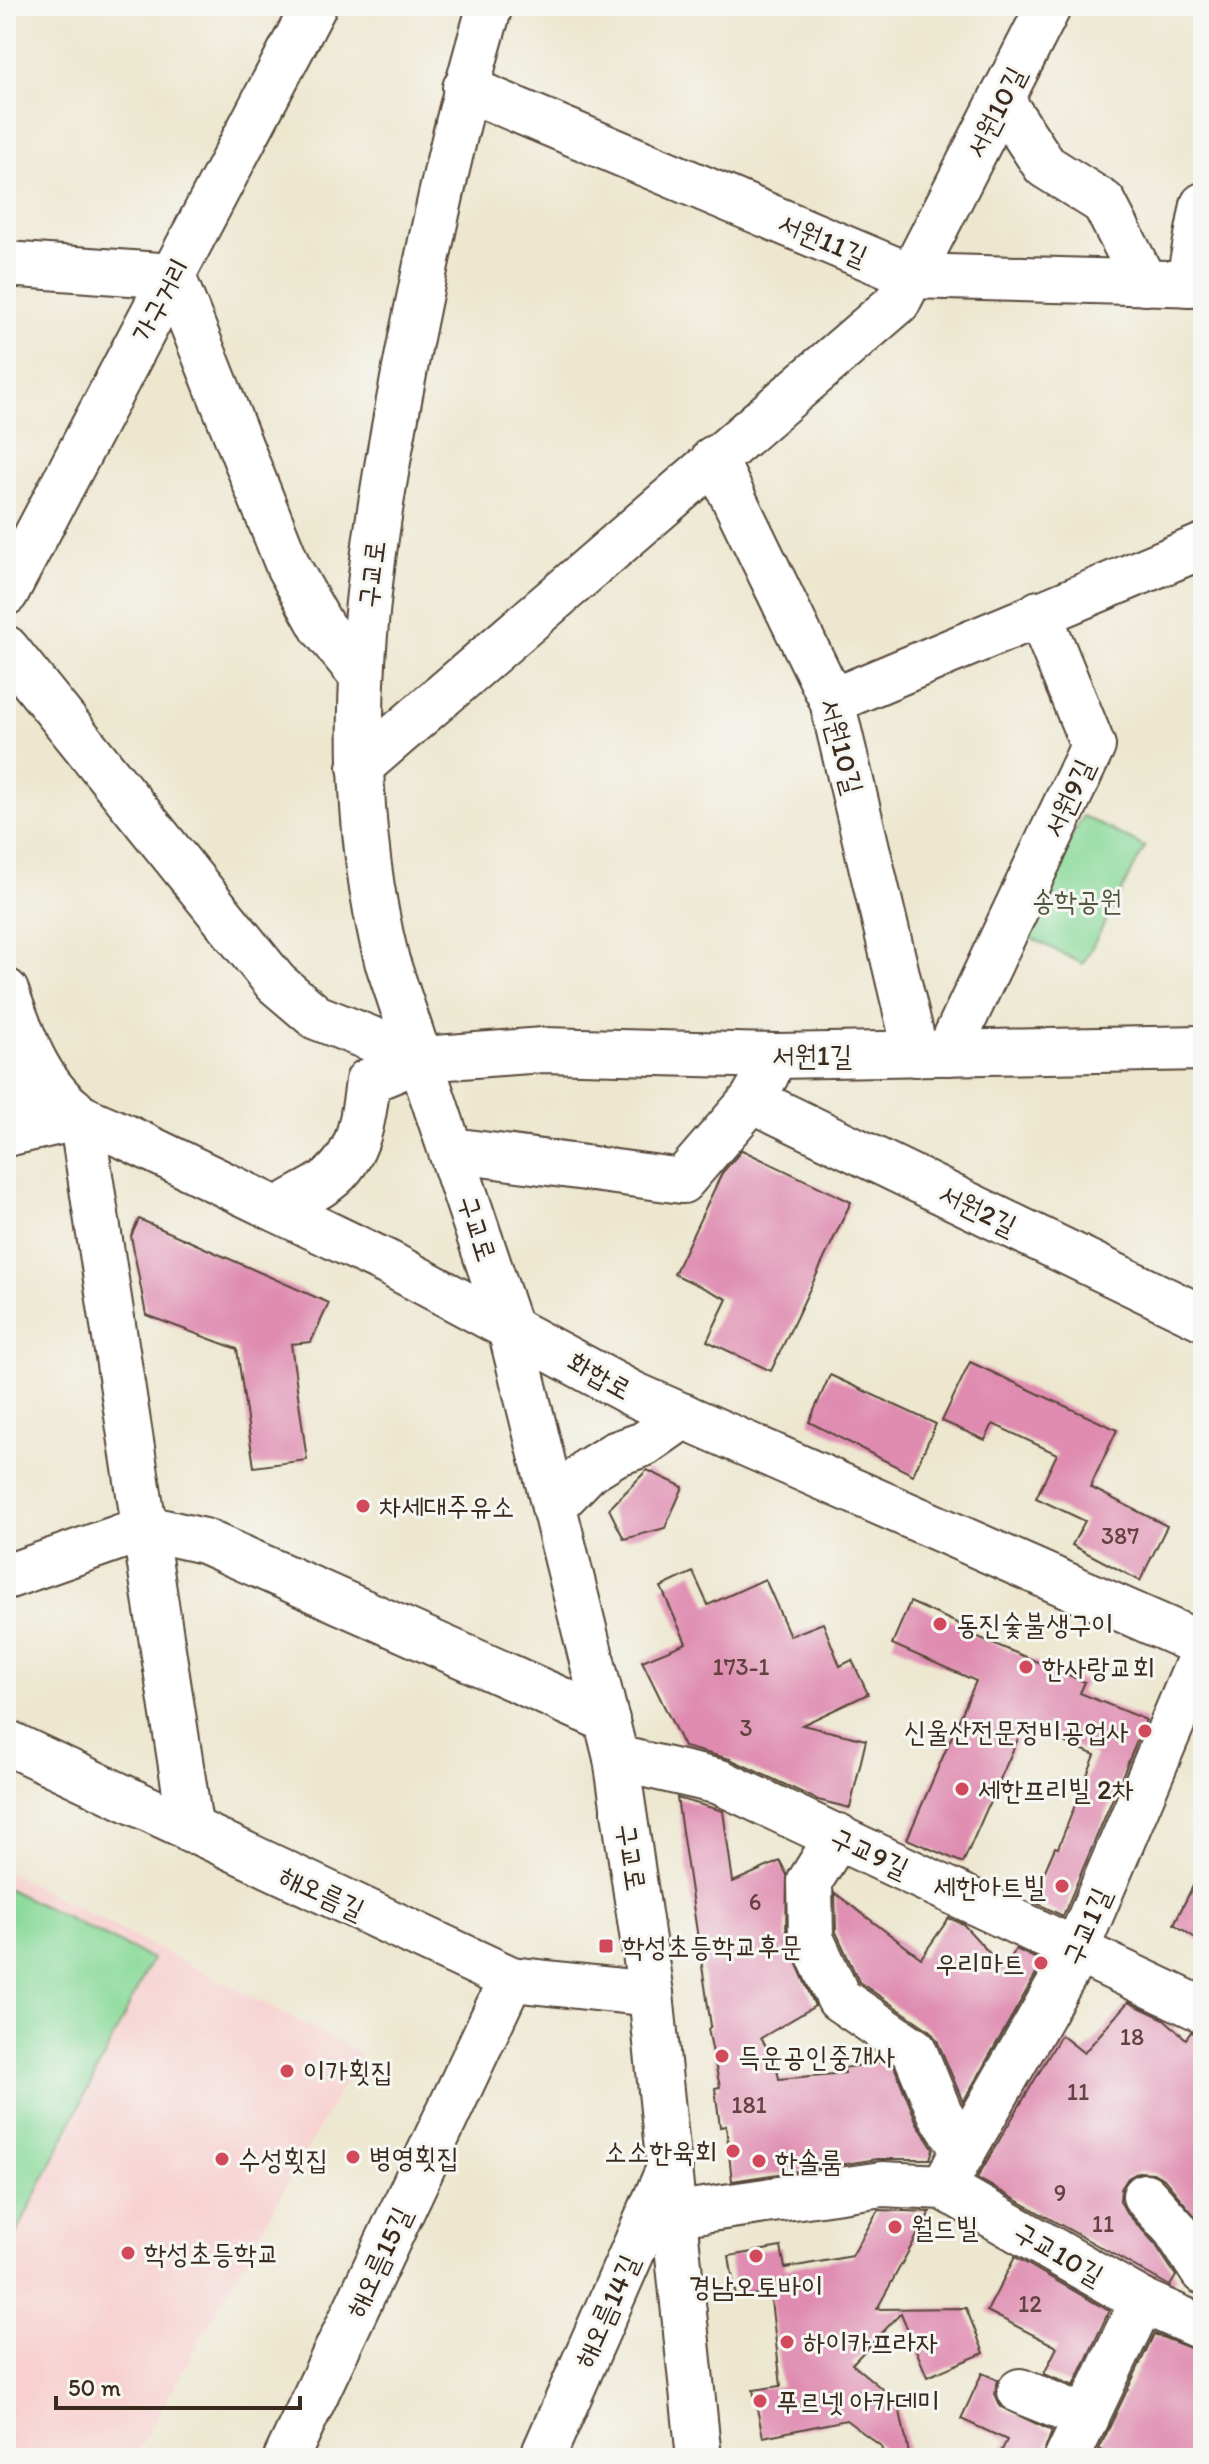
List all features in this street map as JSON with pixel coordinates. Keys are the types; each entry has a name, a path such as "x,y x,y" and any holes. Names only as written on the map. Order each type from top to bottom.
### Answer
{"street":[{"name":"가구거리","path":"6,593 314,6"},
{"name":"구교로","path":"490,6 465,88 438,200 383,481 367,587 360,767 362,830 372,903 387,961 509,1325 611,1739 651,1994 699,2458"},
{"name":"서원10길","path":"360,767 898,302 1049,6"},
{"name":"서원11길","path":"465,88 911,276 1196,284"},
{"path":"1001,99 1045,166 1104,203 1145,283"},
{"path":"1196,284 1203,205"},
{"path":"6,264 173,276 288,566 322,627 362,676"},
{"name":"서원10길","path":"714,458 832,701 932,1053"},
{"path":"832,701 1203,546"},
{"name":"서원9길","path":"932,1053 1093,746 1039,613"},
{"path":"6,648 276,983 316,1017 422,1059"},
{"path":"6,991 37,1065 57,1097 81,1117 191,1831"},
{"name":"서원1길","path":"422,1059 543,1050 777,1056 1203,1048"},
{"path":"452,1150 682,1181 752,1100 777,1056"},
{"path":"278,1210 298,1195 321,1185 345,1166 357,1142 368,1081 422,1059"},
{"name":"화합로","path":"6,1085 278,1210 509,1325 633,1394 1203,1648"},
{"name":"서원2길","path":"752,1100 1203,1318"},
{"path":"6,1134 81,1117"},
{"path":"554,1506 589,1470 615,1454 644,1444 684,1416"},
{"path":"6,1577 146,1528 204,1541 611,1739"},
{"name":"구교1길","path":"953,2169 1077,1950 1203,1648"},
{"name":"구교9길","path":"611,1739 720,1782 838,1836 1203,2010"},
{"name":"해오름길","path":"6,1742 511,1979 651,1994"},
{"path":"838,1836 810,1881 811,1938 839,1999 914,2050 940,2113 953,2169"},
{"name":"해오름15길","path":"286,2458 511,1979"},
{"name":"해오름14길","path":"542,2458 670,2164"},
{"name":"구교10길","path":"676,2214 882,2184 953,2169 1142,2301 1203,2328"},
{"path":"1145,2196 1175,2229 1203,2272"},
{"path":"1067,2458 1142,2301"},
{"path":"1020,2391 1087,2418"}],"shaded area":[{"name":"학성초등학교","path":"6,1871 361,2053 134,2458 14,2458 6,2453"}],"green space":[{"name":"송학공원","path":"1083,816 1145,847 1083,964 1021,933"},
{"path":"6,1888 152,1959 6,2255"}],"building":[{"path":"742,1150 851,1202 771,1371 707,1341 727,1299 674,1274 722,1173"},
{"path":"139,1219 329,1303 311,1342 291,1344 307,1460 254,1467 237,1349 146,1315 131,1236"},
{"path":"970,1362 1117,1430 1090,1487 1167,1526 1140,1581 1072,1545 1085,1521 1036,1498 1057,1454 993,1424 985,1440 942,1421"},
{"path":"830,1375 936,1424 913,1475 809,1422"},
{"path":"647,1470 683,1487 665,1528 624,1539 609,1509"},
{"path":"693,1572 708,1605 765,1579 790,1636 823,1623 840,1666 852,1660 868,1694 802,1725 866,1740 850,1808 818,1800 730,1759 684,1747 642,1661 686,1643 661,1587"},
{"path":"910,1602 966,1627 964,1631 1085,1682 1080,1693 1146,1720 1063,1916 1032,1901 1055,1847 1058,1848 1095,1755 1024,1725 963,1863 907,1839 976,1681 892,1644"},
{"path":"677,1798 723,1811 733,1882 780,1861 787,1875 786,1939 815,2006 761,2038 776,2063 779,2079 845,2073 844,2068 886,2061 894,2066 917,2123 933,2149 930,2159 878,2159 732,2181 726,2126 720,2127 715,2088 720,2087 708,2029 711,2026"},
{"path":"1203,1866 1203,1943 1174,1924"},
{"path":"835,1893 921,1958 949,1918 963,1924 1004,1969 1016,1949 1043,1962 963,2102 937,2040 929,2030 859,1982 836,1932"},
{"path":"1128,2002 1164,2019 1186,2039 1191,2032 1203,2035 1203,2226 1164,2179 1153,2173 1139,2172 1128,2178 1121,2189 1120,2201 1126,2212 1155,2244 1176,2276 1170,2286 977,2178 1061,2035 1084,2053"},
{"path":"878,2210 930,2212 877,2309 966,2308 984,2353 927,2377 901,2313 852,2364 898,2402 910,2458 884,2458 881,2446 846,2420 763,2437 753,2390 781,2386 770,2292 736,2298 729,2256 781,2247 785,2268 852,2256"},
{"path":"1015,2257 1109,2311 1074,2386 1044,2374 1057,2347 987,2311"},
{"path":"1154,2334 1203,2353 1203,2458 1116,2458 1099,2449"},
{"path":"982,2373 998,2380 995,2394 1001,2407 1052,2431 1042,2458 998,2458 1007,2440 961,2419"}],"place":[{"name":"차세대주유소","path":"363,1506"},
{"name":"동진숯불생구이","path":"940,1624"},
{"name":"한사랑교회","path":"1026,1667"},
{"name":"신울산전문정비공업사","path":"1145,1731"},
{"name":"세한프리빌 2차","path":"962,1789"},
{"name":"세한아트빌","path":"1062,1886"},
{"name":"학성초등학교후문","path":"606,1946"},
{"name":"우리마트","path":"1041,1963"},
{"name":"득운공인중개사","path":"722,2056"},
{"name":"이가횟집","path":"287,2071"},
{"name":"소소한육회","path":"733,2151"},
{"name":"병영횟집","path":"353,2157"},
{"name":"수성횟집","path":"222,2159"},
{"name":"한솔룸","path":"759,2161"},
{"name":"월드빌","path":"895,2227"},
{"name":"학성초등학교","path":"128,2253"},
{"name":"경남오토바이","path":"756,2256"},
{"name":"하이카프라자","path":"787,2342"},
{"name":"푸르넷 아카데미","path":"760,2401"}]}
